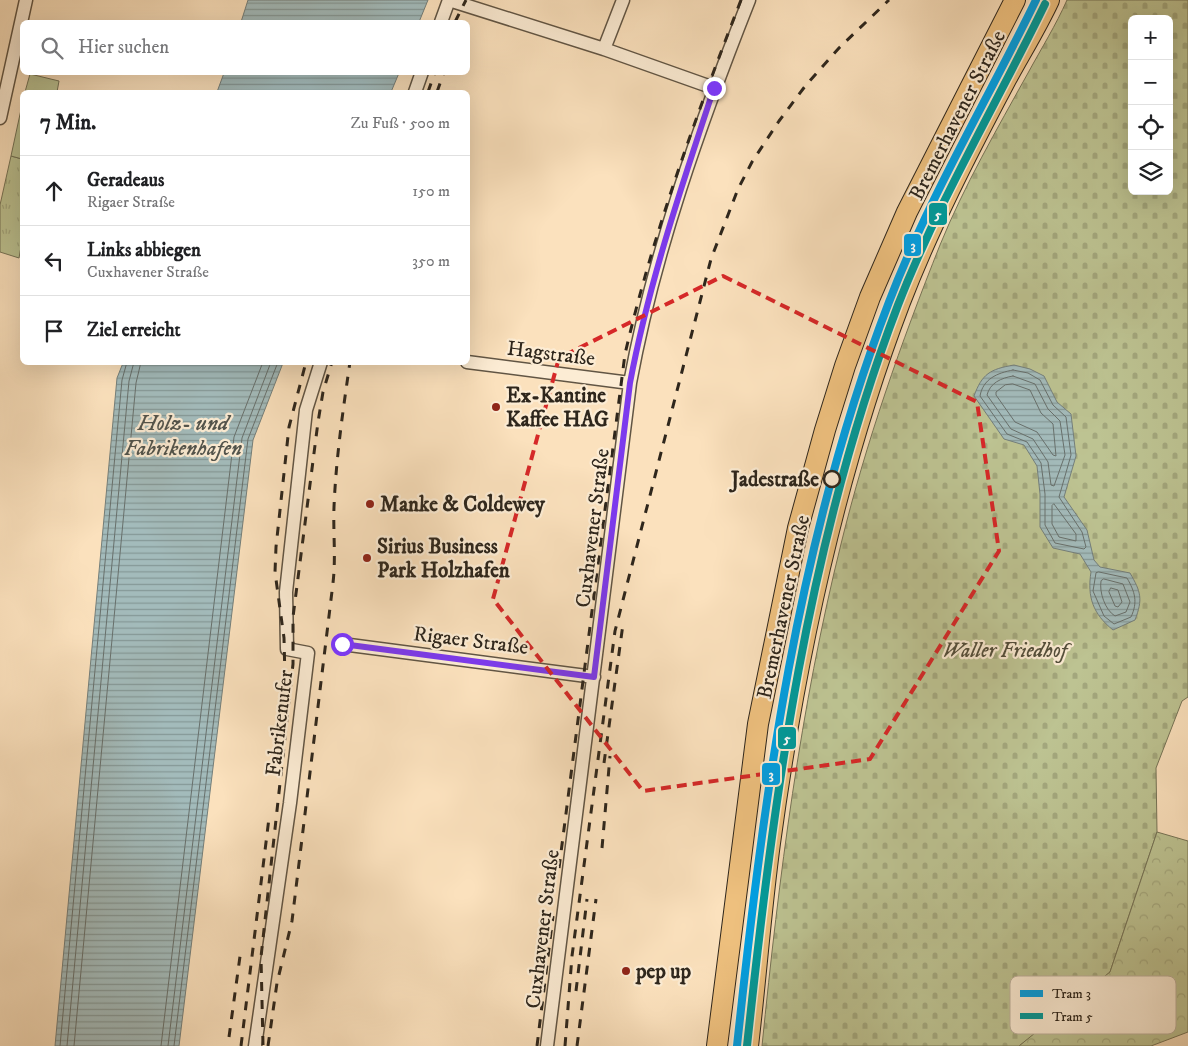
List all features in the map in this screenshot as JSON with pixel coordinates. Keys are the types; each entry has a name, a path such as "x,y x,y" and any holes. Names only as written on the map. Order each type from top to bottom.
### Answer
{"main road":[{"name":"Bremerhavener Straße","path":"717,1046 758,724 798,528 823,438 845,366 870,297 941,144 1015,0"},
{"name":"Bremerhavener Straße","path":"748,1046 770,845 788,723 815,594 842,482 869,392 918,259 992,108 1049,0"}],"street":[{"path":"22,20 26,0"},
{"path":"442,20 449,0 604,49 714,88"},
{"path":"604,49 623,0"},
{"name":"Cuxhavener Straße","path":"547,1046 630,383 652,283 714,88 749,0"},
{"path":"0,118 20,27"},
{"path":"416,90 421,75"},
{"name":"Hagstraße","path":"470,362 630,383"},
{"name":"Fabrikenufer","path":"255,1046 308,653 287,649 286,592 306,410 320,365"},
{"name":"Rigaer Straße","path":"342,644 594,677"}],"highlighted area":[{"path":"723,276 977,402 999,551 870,759 643,791 493,599 559,358"}],"green space":[{"name":"Waller Friedhof","path":"1067,0 1188,0 1188,697 1182,701 1156,768 1157,832 1110,972 1105,976 1010,976 1010,1034 1035,1034 1019,1046 762,1046 784,856 802,731 841,544 873,430 898,356 949,223 981,158"},
{"path":"30,75 59,81 57,90 26,90"},
{"path":"20,114 20,158 11,156"},
{"path":"11,156 20,158 19,258 0,252 0,205"},
{"path":"1157,832 1188,841 1188,1032 1151,1046 1019,1046 1034,1034 1176,1034 1176,976 1105,976 1110,972"}],"water":[{"path":"248,0 428,0 420,20 242,20"},
{"path":"223,75 398,75 392,90 218,90"},
{"name":"Holz- und Fabrikenhafen","path":"122,365 282,365 253,440 179,1046 55,1046 117,378"},
{"path":"1014,365 1030,369 1044,376 1057,402 1071,414 1076,456 1064,497 1087,530 1094,560 1100,567 1130,573 1137,585 1140,601 1135,620 1113,630 1096,611 1091,597 1091,572 1080,554 1053,548 1040,527 1040,494 1037,466 1024,445 1004,439 974,396 980,382 988,374 999,368"}],"railway":[{"path":"456,20 466,0"},
{"path":"559,868 625,354 662,219 708,87 741,0"},
{"path":"565,1046 572,956 615,631 711,259 738,189 752,162 779,121 806,85 839,48 889,0"},
{"path":"429,90 434,75"},
{"path":"438,90 443,75"},
{"path":"285,679 284,638 275,572 276,547 289,427 305,365"},
{"path":"263,1045 261,957 293,664 293,617 318,422 323,392 331,365"},
{"path":"268,1046 277,983 292,921 333,583 336,470 350,365"},
{"path":"604,763 623,624"},
{"path":"602,848 610,756"},
{"path":"241,1046 269,818"},
{"path":"576,991 587,899"},
{"path":"577,1046 596,899"},
{"path":"537,1046 553,916"},
{"path":"229,1037 241,949"}],"tram line":[{"name":"3","path":"737,1046 759,857 773,763 789,669 808,576 830,484 857,392 905,263 940,187 1036,0"},
{"name":"5","path":"747,1046 769,858 798,671 817,578 840,486 866,395 898,305 931,228 1045,4"}],"place":[{"name":"Ex-Kantine Kaffee HAG","path":"496,407"},
{"name":"Jadestraße","path":"832,479"},
{"name":"Manke & Coldewey","path":"370,504"},
{"name":"Sirius Business Park Holzhafen","path":"367,558"},
{"name":"pep up","path":"626,971"}],"route":[{"path":"342,644 594,677 630,383 639,334 652,283 714,88"}]}
